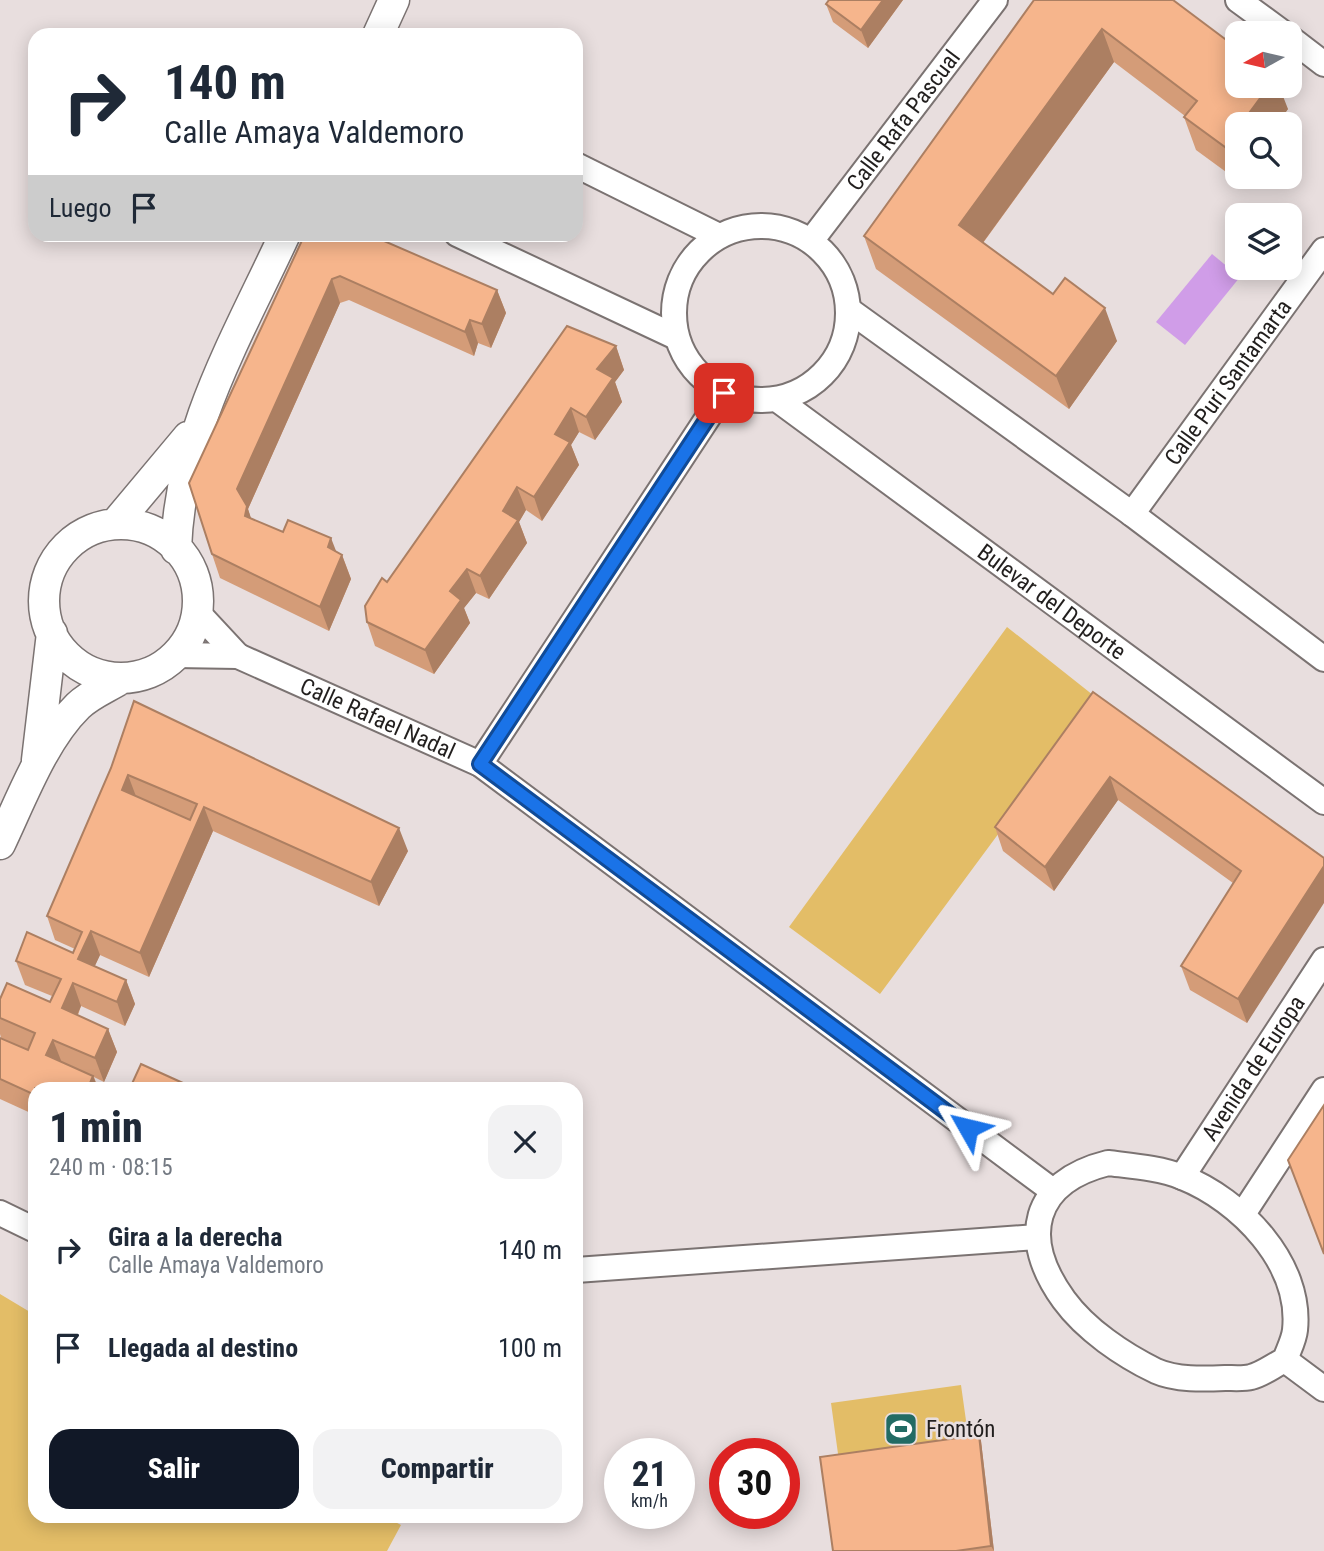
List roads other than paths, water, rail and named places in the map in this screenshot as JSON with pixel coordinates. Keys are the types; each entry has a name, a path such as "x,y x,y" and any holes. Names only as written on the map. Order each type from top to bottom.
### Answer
{"street":[{"path":"381,28 394,0"},
{"name":"Calle Rafa Pascual","path":"811,240 995,0"},
{"path":"1238,0 1267,21"},
{"path":"1302,47 1324,64"},
{"path":"583,168 719,236"},
{"path":"765,225 789,230 811,240 831,260 843,284 849,310 846,335 829,368 801,392 778,400 750,401 724,393 695,370 676,337 673,307 680,279 696,254 719,236 742,227 765,225"},
{"path":"176,549 182,484 197,424 281,242"},
{"path":"474,242 676,337"},
{"name":"Calle Puri Santamarta","path":"1132,514 1324,250"},
{"path":"849,310 1132,514 1324,659"},
{"path":"480,764 724,393"},
{"name":"Bulevar del Deporte","path":"778,400 1324,802"},
{"path":"116,523 197,424"},
{"path":"0,844 36,767 80,704 119,680 154,671 176,655 190,635 198,613 191,572 176,549 141,525 116,523 92,529 71,542 55,561 46,584 45,609 52,634 63,652 79,666 98,676 119,680"},
{"name":"Calle Rafael Nadal","path":"198,613 238,656 480,764 1053,1191"},
{"path":"36,767 52,634"},
{"name":"Calle Rafael Nadal","path":"176,655 238,656"},
{"name":"Avenida de Europa","path":"1182,1177 1324,960"},
{"path":"1243,1214 1324,1090"},
{"path":"1108,1163 1182,1177 1243,1214 1275,1251 1293,1292 1295,1331 1285,1360 1251,1377 1200,1379 1159,1372 1108,1343 1064,1300 1048,1270 1037,1237 1041,1212 1053,1191 1080,1170 1108,1163"},
{"path":"0,1213 28,1227"},
{"path":"583,1269 1037,1237"},
{"path":"1285,1360 1324,1389"}],"place":[{"name":"Frontón","path":"901,1429"}]}
